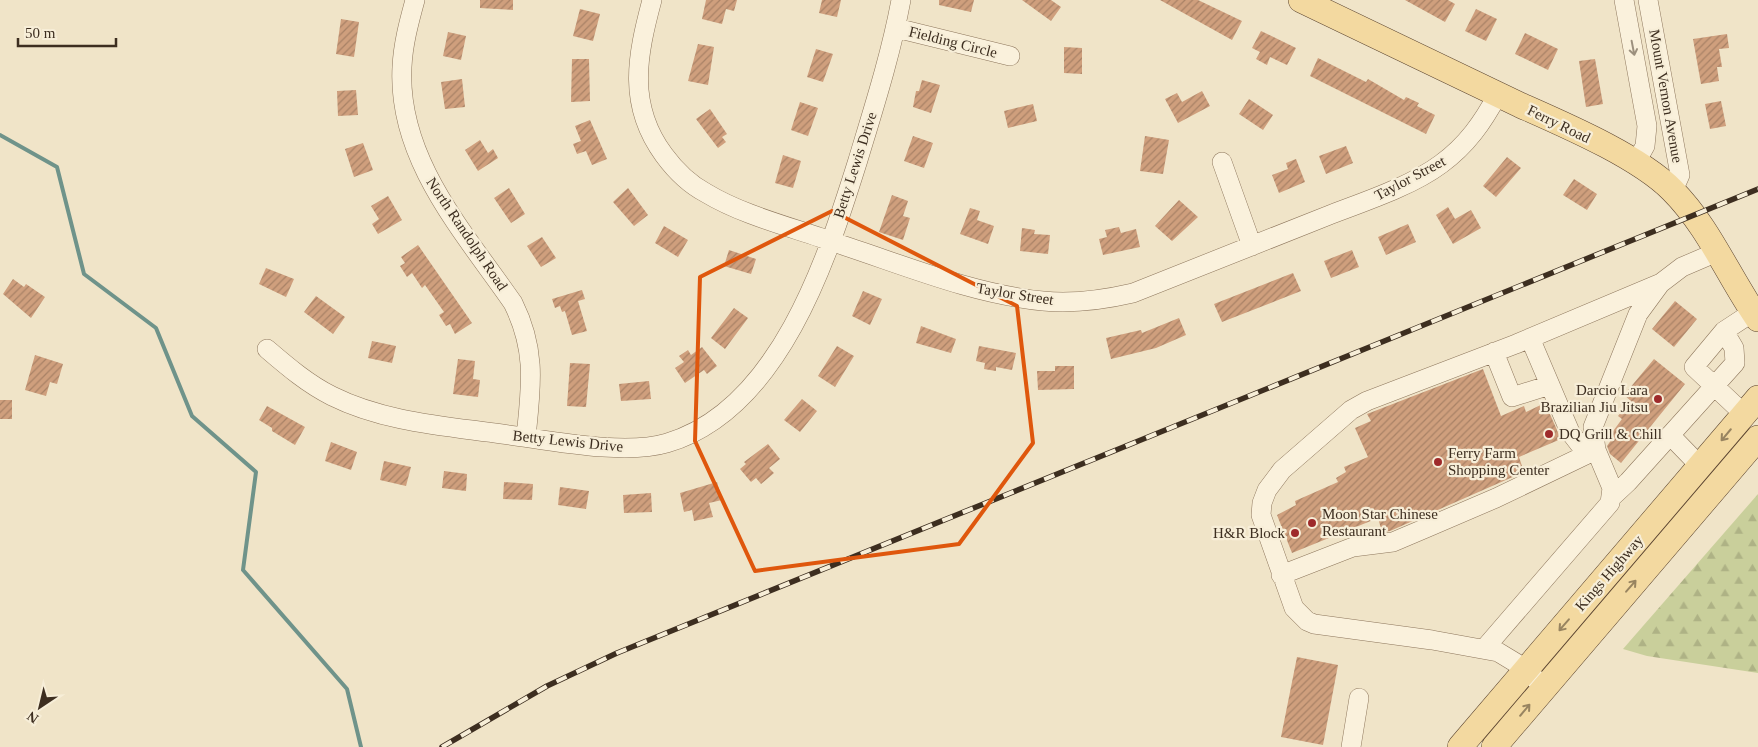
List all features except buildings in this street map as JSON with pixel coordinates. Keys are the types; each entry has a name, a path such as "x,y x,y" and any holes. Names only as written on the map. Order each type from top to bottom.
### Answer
{"main road":[{"name":"Ferry Road","path":"1301,0 1563,124 1634,164 1670,188 1695,215 1756,315"},
{"name":"Kings Highway","path":"1460,747 1751,406"},
{"name":"Kings Highway","path":"1494,747 1758,438"}],"street":[{"name":"North Randolph Road","path":"415,0 405,42 402,67 405,117 412,142 424,170 440,197 513,304 522,322 529,346 532,366 526,437"},
{"name":"Taylor Street","path":"652,0 640,47 638,83 645,119 664,155 682,176 705,193 723,202 980,290 1020,298 1077,302 1133,293 1367,200 1439,165 1474,133 1498,94"},
{"name":"Betty Lewis Drive","path":"267,349 306,381 350,404 381,415 602,447 666,444 703,428 738,400 776,355 805,305 830,240 873,111 896,28 901,0"},
{"name":"Mount Vernon Avenue","path":"1624,0 1647,126 1645,146 1634,164"},
{"name":"Mount Vernon Avenue","path":"1648,0 1680,175 1676,184 1670,188"},
{"name":"Fielding Circle","path":"896,28 1010,56"},
{"path":"1222,162 1252,246"},
{"path":"1544,688 1513,660 1484,649 1314,624 1307,621 1294,608 1261,516 1267,490 1282,470 1351,410 1367,401 1530,338 1661,283 1682,267 1718,252"},
{"path":"1591,452 1593,427 1638,314 1661,283"},
{"path":"1751,406 1713,386 1697,371 1695,364 1724,331 1756,315"},
{"path":"1484,649 1610,503 1613,496 1628,482 1735,362 1734,348 1724,331"},
{"path":"1530,338 1570,432 1591,452 1612,488 1613,496"},
{"path":"1494,352 1512,397 1550,385"},
{"path":"1670,435 1700,466"},
{"path":"1281,575 1353,547 1392,542 1496,498 1591,452"},
{"path":"1351,747 1359,698"}],"highlighted area":[{"path":"832,211 1017,306 1033,443 959,544 755,571 695,441 700,277"}],"green space":[{"path":"1758,494 1758,673 1647,656 1623,649"}],"waterway":[{"path":"0,135 57,167 84,274 156,328 192,416 256,472 243,570 347,689 361,747"}],"railway":[{"path":"442,747 547,686 617,653 1758,189"}],"place":[{"name":"Darcio Lara Brazilian Jiu Jitsu","path":"1658,399"},
{"name":"DQ Grill & Chill","path":"1549,434"},
{"name":"Ferry Farm Shopping Center","path":"1438,462"},
{"name":"Moon Star Chinese Restaurant","path":"1312,523"},
{"name":"H&R Block","path":"1295,533"}]}
